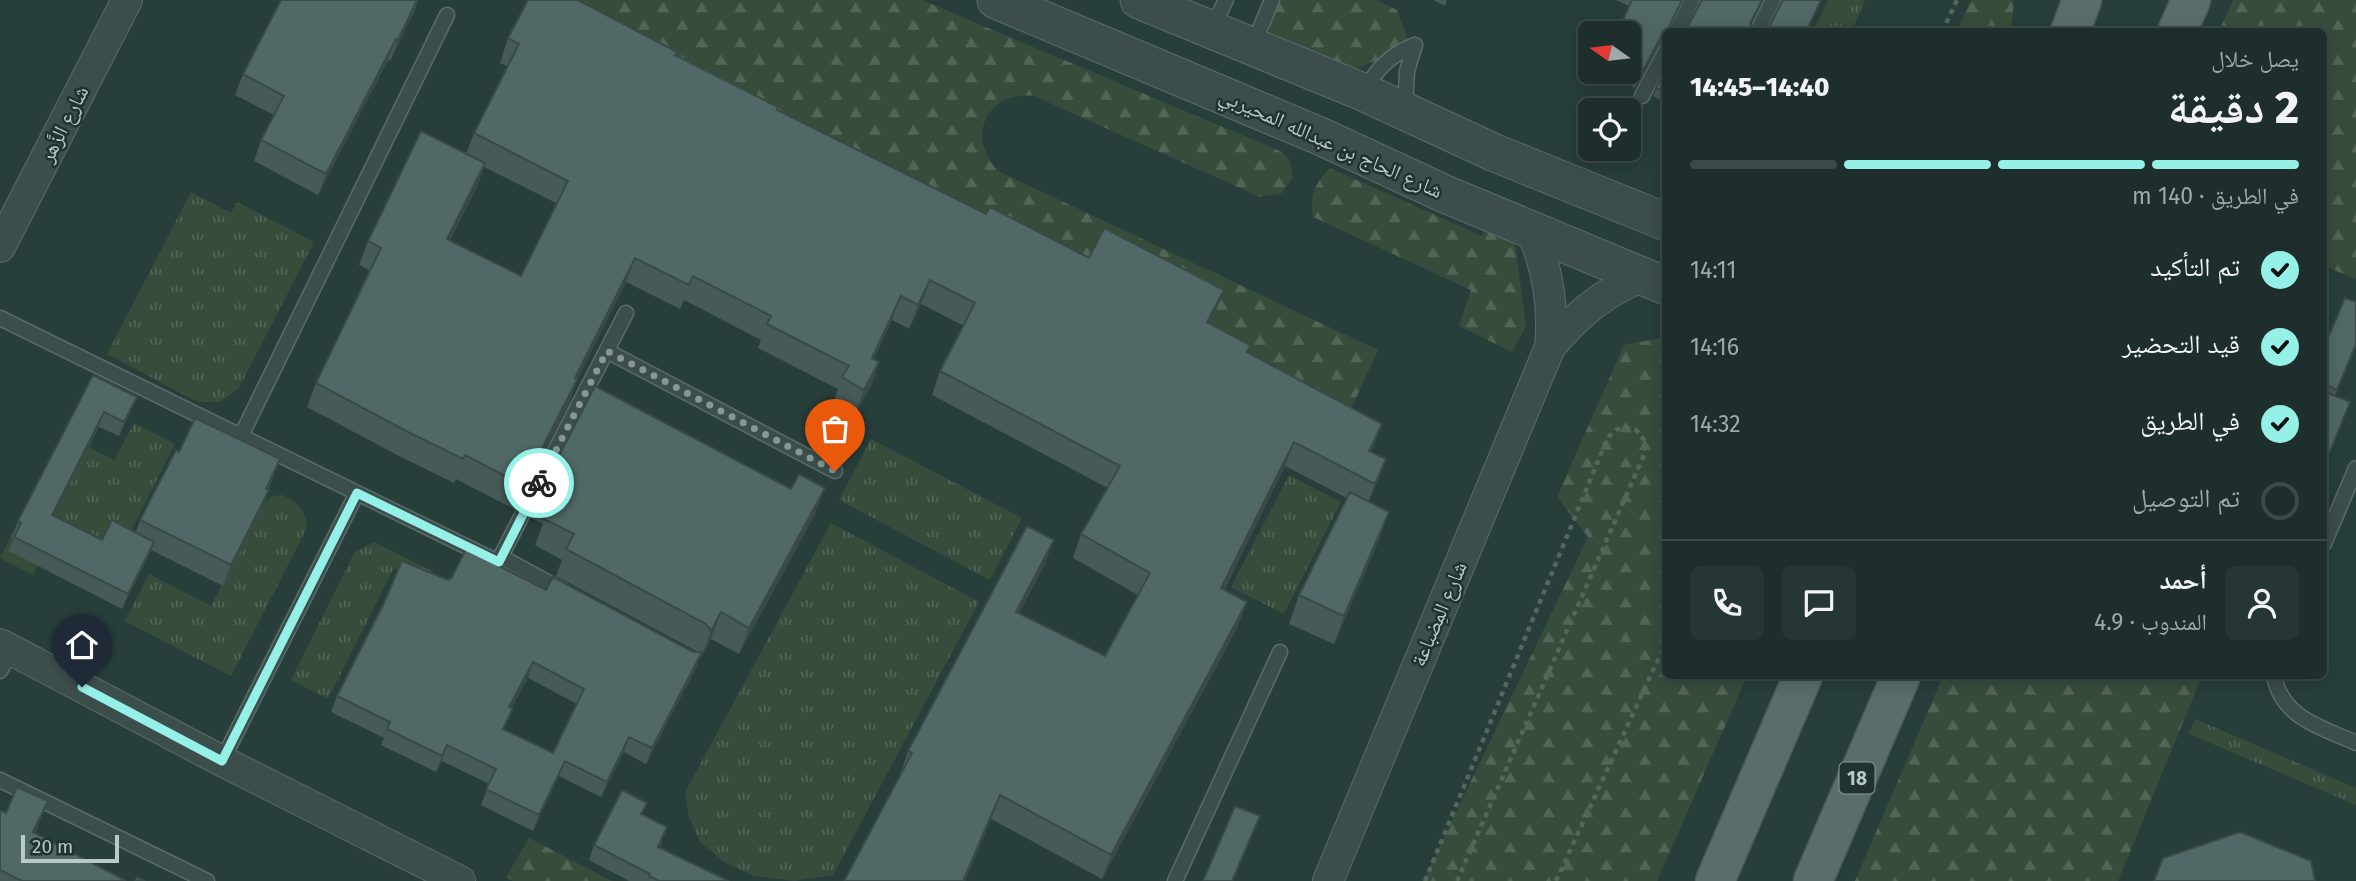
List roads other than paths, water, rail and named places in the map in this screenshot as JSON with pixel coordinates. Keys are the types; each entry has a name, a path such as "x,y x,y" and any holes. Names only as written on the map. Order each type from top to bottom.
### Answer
{"main road":[{"path":"2072,28 2082,0"},
{"path":"2179,28 2191,0"},
{"path":"1715,881 1802,679"},
{"name":"18","path":"1813,881 1900,679"}],"street":[{"name":"شارع الزَّهر","path":"0,247 127,0"},
{"name":"شارع الحاج بن عبدالله المحيربي","path":"996,0 1322,137 1445,194 1655,281"},
{"path":"1139,0 1219,15 1252,46 1363,92 1494,153 1662,220"},
{"name":"شارع المِضباعة","path":"1531,230 1550,287 1550,347"},
{"name":"شارع المِضباعة","path":"1328,881 1550,347 1577,317 1608,293 1655,281"},
{"path":"4,655 460,881"}],"lane":[{"path":"1252,46 1272,0"},
{"path":"1678,28 1692,0"},
{"path":"1759,28 1773,0"},
{"path":"241,436 447,15"},
{"path":"1363,92 1374,72 1389,58 1415,45 1407,71 1404,99 1406,112"},
{"path":"1642,96 1662,58"},
{"path":"0,318 499,562 626,313"},
{"path":"607,351 835,471"},
{"path":"2327,537 2356,468"},
{"path":"222,761 357,493"},
{"path":"501,557 573,595"},
{"path":"1175,881 1280,652"},
{"path":"2275,679 2282,700 2300,717 2356,743"},
{"path":"0,780 207,881"}]}
